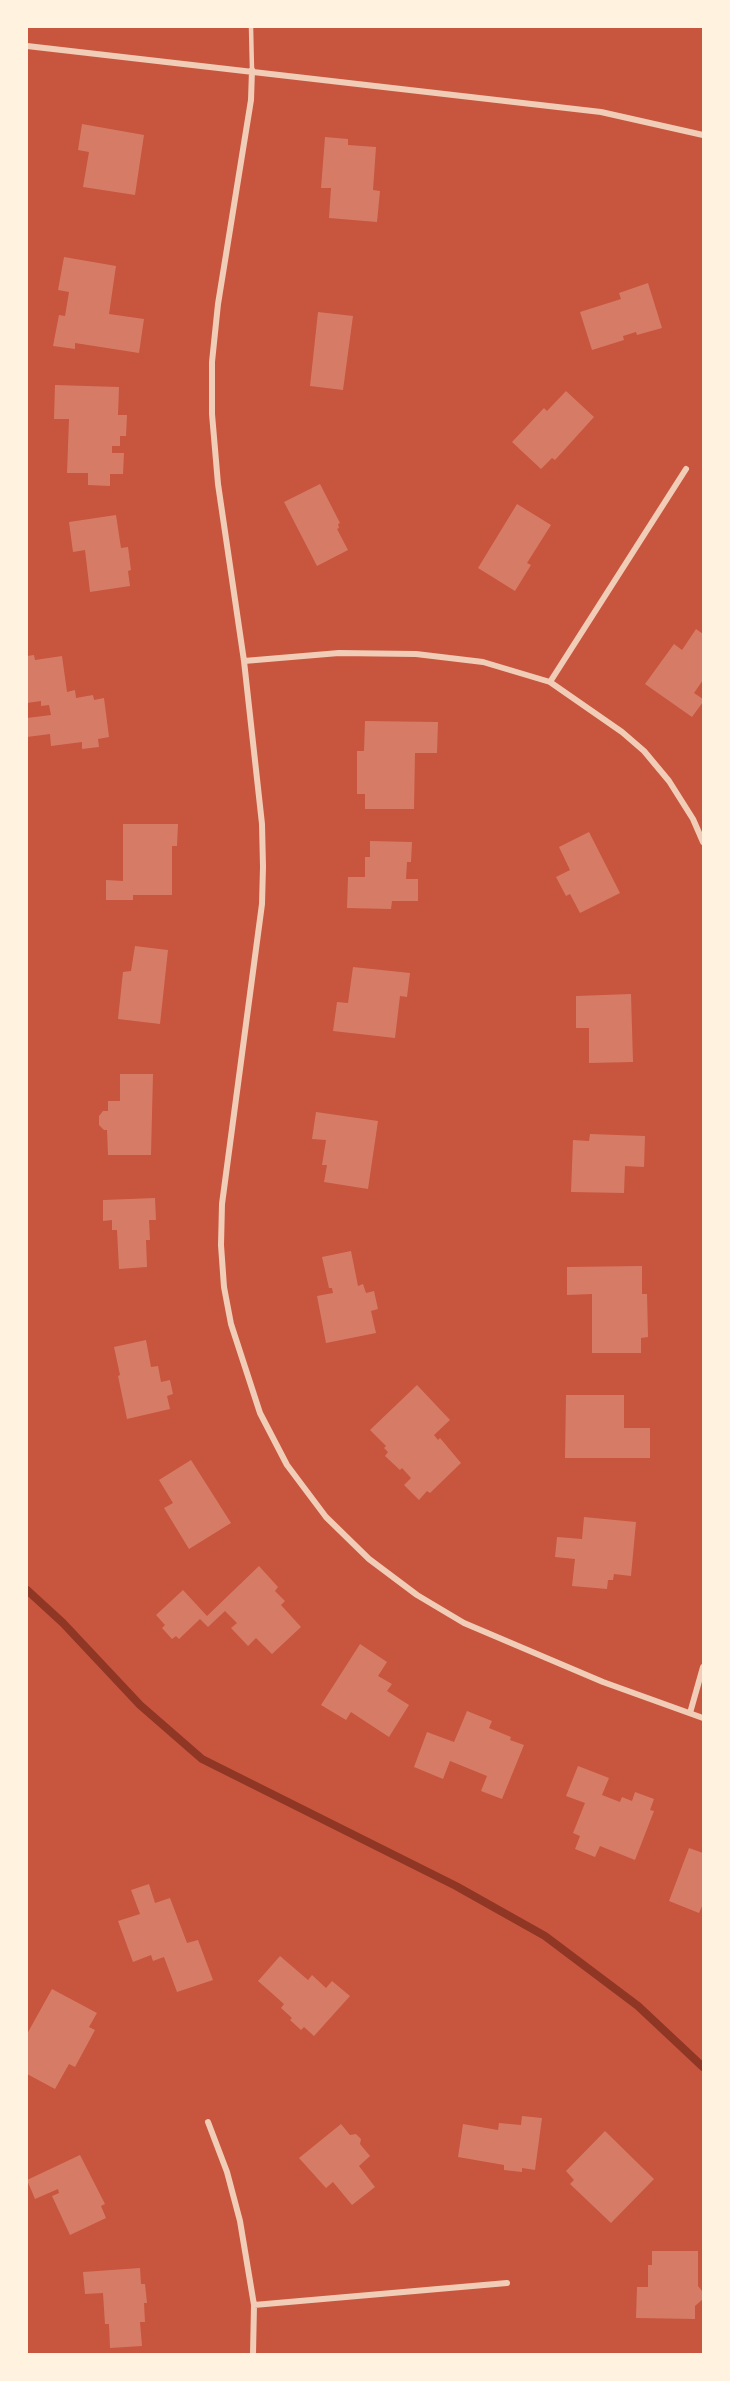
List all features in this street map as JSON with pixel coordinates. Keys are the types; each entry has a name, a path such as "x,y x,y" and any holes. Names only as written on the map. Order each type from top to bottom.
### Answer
{"street":[{"path":"27,46 252,70 601,112 703,135"},
{"path":"252,70 251,100 218,304 212,362 212,414 218,484 244,661 261,824 262,895 227,1158 220,1245 231,1324 260,1413 287,1465 326,1517 369,1559 417,1595 464,1623 603,1682 703,1718"},
{"path":"550,682 686,469"},
{"path":"244,661 339,653 416,654 483,662 550,682 614,726 644,751 669,781 693,819 703,842"},
{"path":"690,1713 703,1667"},
{"path":"208,2122 227,2172 240,2221 254,2305 253,2354"},
{"path":"254,2305 507,2283"}],"lane":[{"path":"252,27 252,70"}],"building":[{"path":"82,124 144,135 135,195 83,187 89,152 78,150"},
{"path":"325,137 348,139 348,145 376,147 373,190 380,191 377,222 329,218 331,188 321,188"},
{"path":"64,257 116,266 109,314 144,319 139,353 75,343 75,349 53,346 59,315 65,316 69,292 58,290"},
{"path":"648,283 662,328 637,335 636,332 623,336 624,340 592,350 580,312 621,299 619,293"},
{"path":"318,312 353,316 343,390 310,386"},
{"path":"55,385 119,387 118,415 127,415 126,436 120,436 120,446 112,446 112,453 124,453 123,474 110,474 110,486 88,485 88,473 67,473 69,419 54,419"},
{"path":"566,391 594,417 555,460 552,458 541,469 512,442 544,408 547,411"},
{"path":"320,484 340,523 337,529 348,550 317,566 284,502"},
{"path":"517,504 551,525 527,563 531,565 515,591 478,568"},
{"path":"116,515 121,548 128,547 131,570 128,571 130,586 90,592 85,550 73,552 69,522"},
{"path":"696,629 703,634 703,680 694,693 703,699 703,702 692,717 645,684 674,644 682,650"},
{"path":"34,655 35,660 62,656 67,692 75,690 76,698 93,695 94,700 104,698 109,737 98,739 99,747 82,749 82,742 51,746 50,734 27,737 27,718 51,715 49,705 41,706 41,701 27,703 27,656"},
{"path":"365,721 438,722 437,753 415,753 414,809 365,809 365,794 357,794 357,751 364,751"},
{"path":"123,824 178,824 177,846 172,846 172,895 133,895 133,900 106,900 106,880 123,881"},
{"path":"589,832 620,893 580,913 570,894 566,896 556,877 570,870 559,847"},
{"path":"370,841 412,842 411,862 407,862 406,879 418,879 418,901 392,901 391,909 347,908 348,877 365,877 365,857 370,857"},
{"path":"135,946 168,950 160,1024 118,1019 123,972 131,971"},
{"path":"353,967 410,973 407,997 400,996 395,1038 333,1031 337,1002 348,1003"},
{"path":"631,994 633,1062 589,1063 589,1028 576,1028 576,996"},
{"path":"120,1074 153,1074 151,1155 108,1155 107,1130 99,1125 99,1116 103,1111 108,1111 108,1101 120,1101"},
{"path":"316,1112 378,1121 368,1189 324,1182 327,1165 322,1165 326,1140 312,1139"},
{"path":"590,1134 645,1136 644,1167 625,1166 624,1193 571,1192 573,1140 589,1141"},
{"path":"155,1198 156,1220 149,1220 150,1240 146,1240 147,1267 119,1269 117,1230 112,1230 112,1220 103,1221 103,1200"},
{"path":"351,1251 358,1286 363,1284 366,1293 374,1291 378,1309 371,1311 376,1333 326,1343 317,1296 333,1293 332,1288 329,1288 322,1257"},
{"path":"642,1266 642,1294 647,1294 648,1337 641,1338 641,1353 592,1353 592,1294 567,1295 567,1267"},
{"path":"146,1340 151,1367 158,1366 161,1382 170,1380 173,1394 167,1396 170,1409 127,1419 114,1347"},
{"path":"417,1385 450,1420 434,1435 438,1440 440,1438 461,1463 430,1493 427,1491 419,1500 404,1485 411,1478 402,1468 400,1470 385,1456 388,1452 384,1448 386,1446 370,1430"},
{"path":"566,1395 624,1395 624,1428 650,1428 650,1458 565,1458"},
{"path":"191,1460 231,1523 189,1549 164,1508 173,1503 159,1480"},
{"path":"584,1517 636,1522 631,1576 614,1574 613,1580 608,1580 607,1589 572,1586 575,1559 555,1557 557,1537 582,1539"},
{"path":"259,1566 278,1587 275,1591 285,1601 281,1605 301,1627 272,1654 256,1638 248,1646 231,1628 237,1623 225,1611 208,1627 200,1619 179,1639 176,1636 172,1639 162,1628 165,1625 156,1615 183,1590 207,1616"},
{"path":"360,1644 387,1662 378,1676 392,1684 387,1691 409,1705 389,1737 351,1712 346,1720 321,1705"},
{"path":"467,1711 492,1721 489,1728 524,1745 502,1799 481,1791 487,1776 450,1761 443,1779 414,1767 427,1732 454,1742"},
{"path":"578,1766 609,1778 602,1795 620,1802 622,1797 632,1801 635,1792 654,1799 650,1810 654,1811 635,1860 600,1846 595,1857 575,1849 580,1836 573,1833 585,1803 566,1796"},
{"path":"689,1848 703,1853 703,1904 699,1913 669,1901"},
{"path":"149,1884 155,1903 170,1898 187,1943 198,1940 213,1980 177,1992 164,1957 153,1961 151,1955 133,1962 118,1921 140,1914 131,1890"},
{"path":"280,1956 308,1980 312,1975 326,1988 332,1981 350,1996 314,2036 304,2027 301,2030 290,2020 292,2018 281,2008 284,2004 258,1981"},
{"path":"52,1989 97,2013 89,2027 95,2030 75,2067 69,2064 55,2089 27,2074 27,2034"},
{"path":"522,2116 542,2118 535,2170 522,2168 522,2172 504,2170 504,2165 458,2157 463,2124 498,2130 499,2123 521,2125"},
{"path":"341,2124 350,2135 356,2134 361,2139 360,2144 370,2156 359,2166 375,2187 352,2205 333,2182 326,2188 299,2158"},
{"path":"605,2131 654,2179 611,2223 570,2184 574,2180 566,2171"},
{"path":"80,2155 105,2204 101,2206 106,2218 70,2235 52,2196 59,2193 58,2189 35,2199 27,2180"},
{"path":"652,2251 698,2251 698,2286 703,2292 703,2299 695,2306 695,2319 636,2318 637,2287 648,2287 648,2265 652,2265"},
{"path":"140,2268 141,2284 145,2284 147,2303 144,2303 145,2322 140,2322 142,2346 110,2348 109,2324 105,2324 103,2293 85,2294 83,2272"}],"waterway":[{"path":"27,1590 63,1623 140,1705 202,1759 456,1886 545,1936 638,2006 703,2067"}]}
